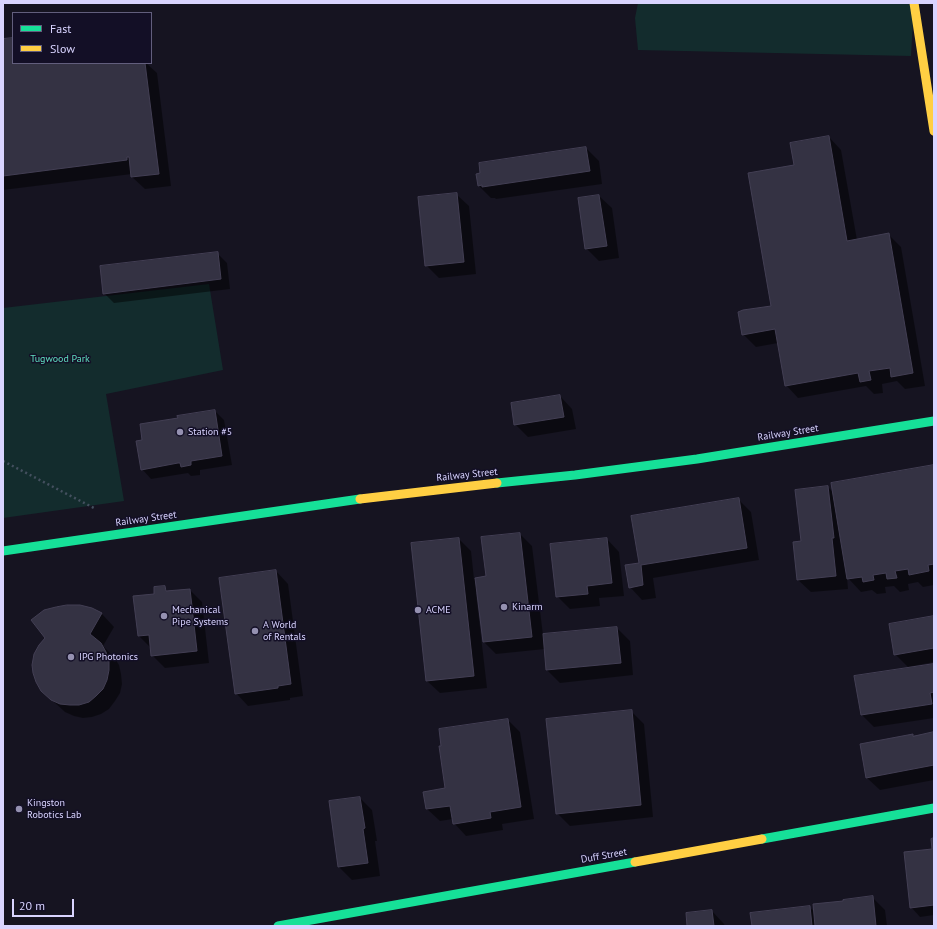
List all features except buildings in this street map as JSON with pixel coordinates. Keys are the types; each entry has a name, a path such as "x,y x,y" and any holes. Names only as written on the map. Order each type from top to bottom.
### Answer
{"street":[{"path":"914,3 934,131"},
{"name":"Railway Street","path":"3,552 381,496 575,475 697,459 934,421"},
{"name":"Duff Street","path":"278,926 934,808"}],"path":[{"path":"3,460 94,508"}],"green space":[{"path":"638,3 914,3 911,56 638,50 635,18"},
{"name":"Tugwood Park","path":"209,284 223,370 106,394 124,501 3,518 3,308"}],"traffic: fast":[{"path":"497,483 575,475 697,459 934,421"},
{"path":"3,551 360,499"},
{"path":"762,839 934,808"},
{"path":"278,926 635,862"}],"traffic: slow":[{"path":"914,3 934,131"},
{"path":"360,499 497,483"},
{"path":"635,862 762,839"}],"place":[{"name":"Station #5","path":"180,432"},
{"name":"Kinarm","path":"504,607"},
{"name":"ACME","path":"418,610"},
{"name":"Mechanical Pipe Systems","path":"164,616"},
{"name":"A World of Rentals","path":"255,631"},
{"name":"IPG Photonics","path":"71,657"},
{"name":"Kingston Robotics Lab","path":"19,809"}]}
